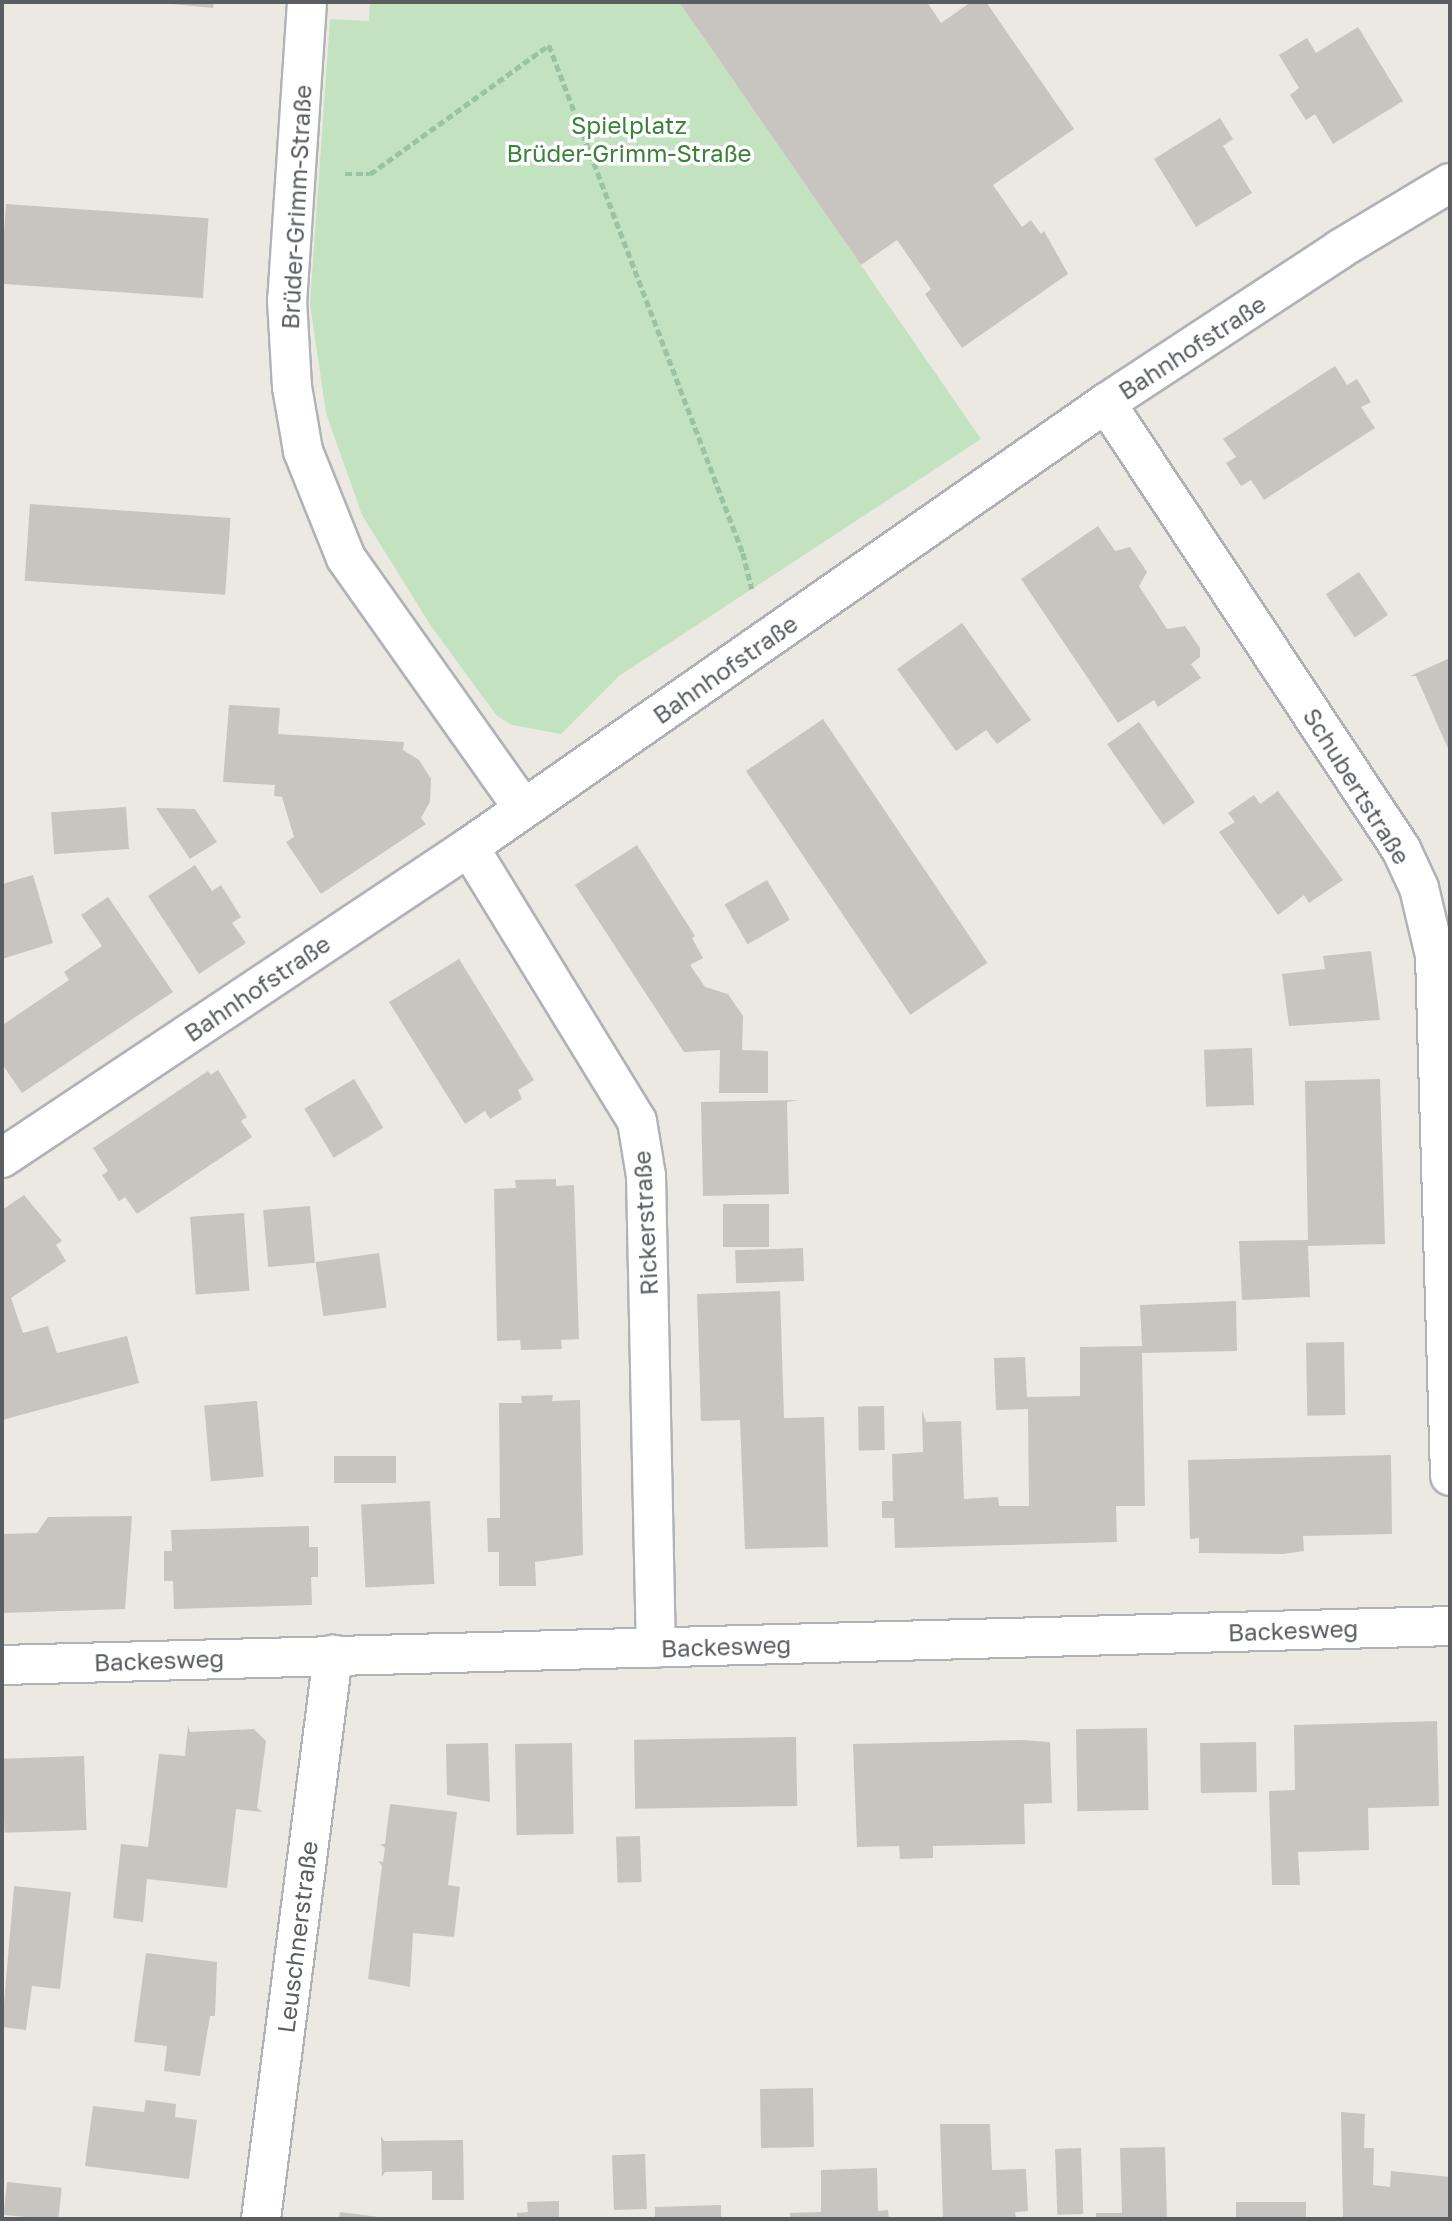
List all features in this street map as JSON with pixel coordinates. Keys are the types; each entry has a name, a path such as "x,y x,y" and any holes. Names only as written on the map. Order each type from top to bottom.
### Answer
{"street":[{"name":"Brüder-Grimm-Straße","path":"307,2 288,300 292,387 303,451 323,508 346,558 523,808"},
{"name":"Bahnhofstraße","path":"2,1158 469,847 1107,403 1340,249 1450,183"},
{"name":"Schubertstraße","path":"1107,403 1401,849 1419,888 1435,955 1450,1476"},
{"name":"Rickerstraße","path":"469,847 637,1121 646,1176 656,1648"},
{"name":"Backesweg","path":"2,1665 1450,1626"},
{"name":"Leuschnerstraße","path":"261,2219 333,1655"}],"path":[{"path":"296,171 370,174 549,45 743,553 765,641"}],"green space":[{"name":"Spielplatz Brüder-Grimm-Straße","path":"370,2 679,2 981,439 619,676 561,734 512,725 497,716 431,626 362,515 326,413 310,304 330,19 369,21"}],"building":[{"path":"151,2 214,2 213,8"},
{"path":"679,2 927,2 941,23 971,2 986,2 1074,129 993,185 1022,227 1031,220 1041,234 1044,231 1068,274 962,348 925,294 931,289 897,240 861,265"},
{"path":"1358,27 1403,101 1333,144 1315,114 1306,120 1290,95 1299,88 1279,55 1307,38 1316,53"},
{"path":"1220,118 1233,139 1223,146 1252,193 1196,227 1154,159"},
{"path":"6,204 209,218 203,298 2,284"},
{"path":"1335,366 1347,385 1357,379 1371,402 1361,407 1375,428 1264,500 1251,480 1241,486 1226,463 1236,457 1223,439"},
{"path":"30,504 231,518 225,595 25,581"},
{"path":"1098,526 1115,551 1130,547 1147,572 1139,586 1167,629 1185,626 1200,648 1200,657 1191,664 1201,678 1158,707 1154,700 1118,723 1021,579"},
{"path":"1359,572 1388,615 1355,637 1326,594"},
{"path":"962,623 1031,720 997,744 986,730 956,751 897,669"},
{"path":"1450,658 1450,753 1416,676 1410,676"},
{"path":"229,705 280,708 278,734 404,742 403,750 419,760 431,779 430,802 421,818 426,824 321,894 286,842 294,837 282,797 274,796 275,785 223,782"},
{"path":"823,719 987,963 910,1015 746,771"},
{"path":"1139,722 1195,802 1163,825 1107,744"},
{"path":"1278,791 1343,880 1309,903 1304,895 1278,915 1219,832 1235,822 1228,813 1254,795 1260,804"},
{"path":"126,807 129,849 54,854 51,812"},
{"path":"156,808 195,809 217,842 190,859"},
{"path":"637,845 695,936 692,938 703,958 690,965 705,987 728,994 743,1016 742,1050 768,1051 768,1093 719,1093 720,1050 684,1052 575,885"},
{"path":"195,865 212,891 221,885 241,917 232,923 246,943 199,974 148,896"},
{"path":"33,875 53,943 2,959 2,884"},
{"path":"767,880 790,920 748,944 725,904"},
{"path":"108,897 173,992 22,1093 2,1064 2,1021 4,1024 69,980 64,972 102,946 81,915"},
{"path":"1371,951 1380,1020 1289,1026 1282,974 1325,969 1323,956"},
{"path":"459,959 534,1080 518,1090 522,1099 490,1119 485,1111 465,1124 389,1002"},
{"path":"1252,1048 1254,1105 1206,1107 1204,1050"},
{"path":"218,1070 247,1117 241,1121 252,1137 137,1214 125,1197 119,1201 102,1175 108,1171 93,1148 208,1071 211,1075"},
{"path":"354,1079 383,1128 334,1158 304,1109"},
{"path":"1380,1079 1385,1244 1308,1246 1310,1297 1242,1300 1239,1241 1308,1240 1305,1081"},
{"path":"799,1100 787,1102 789,1194 703,1196 701,1102"},
{"path":"556,1179 556,1186 574,1185 579,1339 561,1340 562,1349 521,1350 520,1340 497,1341 494,1189 516,1188 515,1180"},
{"path":"24,1195 62,1241 56,1245 66,1261 11,1298 23,1333 48,1326 57,1353 127,1336 139,1383 2,1420 2,1210"},
{"path":"723,1204 769,1204 769,1247 723,1247"},
{"path":"310,1206 315,1263 268,1267 263,1210"},
{"path":"244,1213 249,1291 196,1295 190,1217"},
{"path":"803,1248 804,1281 736,1283 735,1250"},
{"path":"379,1253 387,1307 323,1316 316,1262"},
{"path":"780,1291 784,1418 824,1417 828,1547 745,1549 740,1420 701,1421 697,1294"},
{"path":"1236,1301 1237,1351 1142,1353 1145,1506 1116,1506 1117,1542 895,1548 894,1518 882,1518 882,1501 893,1501 892,1454 923,1452 922,1410 926,1422 961,1421 964,1499 998,1497 999,1506 1029,1506 1028,1409 996,1410 994,1358 1025,1357 1027,1397 1080,1396 1080,1347 1142,1346 1140,1305"},
{"path":"1344,1342 1345,1415 1307,1416 1306,1343"},
{"path":"553,1395 552,1401 580,1400 583,1555 535,1562 536,1586 499,1586 499,1552 488,1552 487,1518 500,1518 499,1403 522,1403 521,1396"},
{"path":"257,1401 264,1477 211,1481 204,1406"},
{"path":"858,1406 884,1406 885,1450 859,1450"},
{"path":"1391,1455 1392,1534 1303,1536 1304,1551 1283,1554 1199,1553 1199,1538 1190,1539 1188,1460"},
{"path":"334,1456 396,1456 396,1483 334,1483"},
{"path":"430,1501 434,1584 365,1587 361,1505"},
{"path":"132,1516 125,1609 2,1613 2,1534 37,1533 48,1517"},
{"path":"309,1526 309,1547 318,1547 318,1577 311,1577 312,1605 174,1609 173,1581 164,1581 164,1551 172,1551 171,1530"},
{"path":"1437,1721 1439,1806 1368,1808 1369,1850 1298,1852 1300,1885 1272,1885 1269,1791 1295,1790 1294,1725"},
{"path":"188,1725 190,1732 254,1729 266,1741 257,1808 263,1812 236,1809 227,1888 147,1879 143,1922 113,1918 121,1844 148,1847 159,1754 185,1756"},
{"path":"1147,1728 1148,1810 1077,1811 1076,1729"},
{"path":"796,1737 797,1806 635,1809 634,1740"},
{"path":"1022,1740 1050,1742 1052,1803 1024,1804 1025,1844 933,1846 933,1858 900,1859 899,1846 857,1847 853,1744"},
{"path":"1256,1742 1257,1792 1201,1793 1200,1743"},
{"path":"488,1743 490,1802 447,1795 446,1744"},
{"path":"572,1743 574,1834 517,1835 515,1744"},
{"path":"84,1756 87,1830 5,1833 2,1759"},
{"path":"390,1804 457,1812 448,1885 460,1887 454,1937 413,1933 410,1987 368,1979 382,1866 378,1861 383,1862 385,1848 380,1844 385,1844"},
{"path":"640,1836 642,1882 618,1883 616,1837"},
{"path":"14,1886 71,1892 60,1989 32,1986 26,2030 2,2027"},
{"path":"146,1953 217,1962 215,2016 210,2016 200,2076 164,2071 167,2046 134,2042"},
{"path":"813,2088 814,2147 761,2148 760,2089"},
{"path":"146,2100 176,2104 175,2117 197,2120 189,2179 85,2166 93,2106 144,2112"},
{"path":"1341,2112 1365,2114 1364,2148 1374,2148 1373,2185 1390,2187 1391,2171 1450,2177 1450,2219 1343,2219"},
{"path":"940,2124 990,2124 992,2170 1026,2169 1028,2211 1015,2212 1016,2219 943,2219"},
{"path":"381,2136 384,2141 463,2140 464,2200 432,2200 432,2171 385,2172 382,2177"},
{"path":"1165,2147 1167,2219 1096,2219 1096,2213 1122,2213 1120,2148"},
{"path":"1081,2148 1083,2214 1057,2215 1055,2149"},
{"path":"645,2154 647,2209 614,2210 612,2155"},
{"path":"877,2168 878,2211 888,2210 889,2219 790,2219 790,2213 821,2212 821,2170"},
{"path":"7,2182 62,2188 58,2219 4,2215"},
{"path":"559,2201 559,2219 517,2219 517,2213 528,2212 527,2202"},
{"path":"1236,2202 1306,2202 1306,2219 1236,2219"},
{"path":"721,2205 721,2219 655,2219 655,2207"},
{"path":"340,2212 386,2218 386,2219 339,2219"}]}
